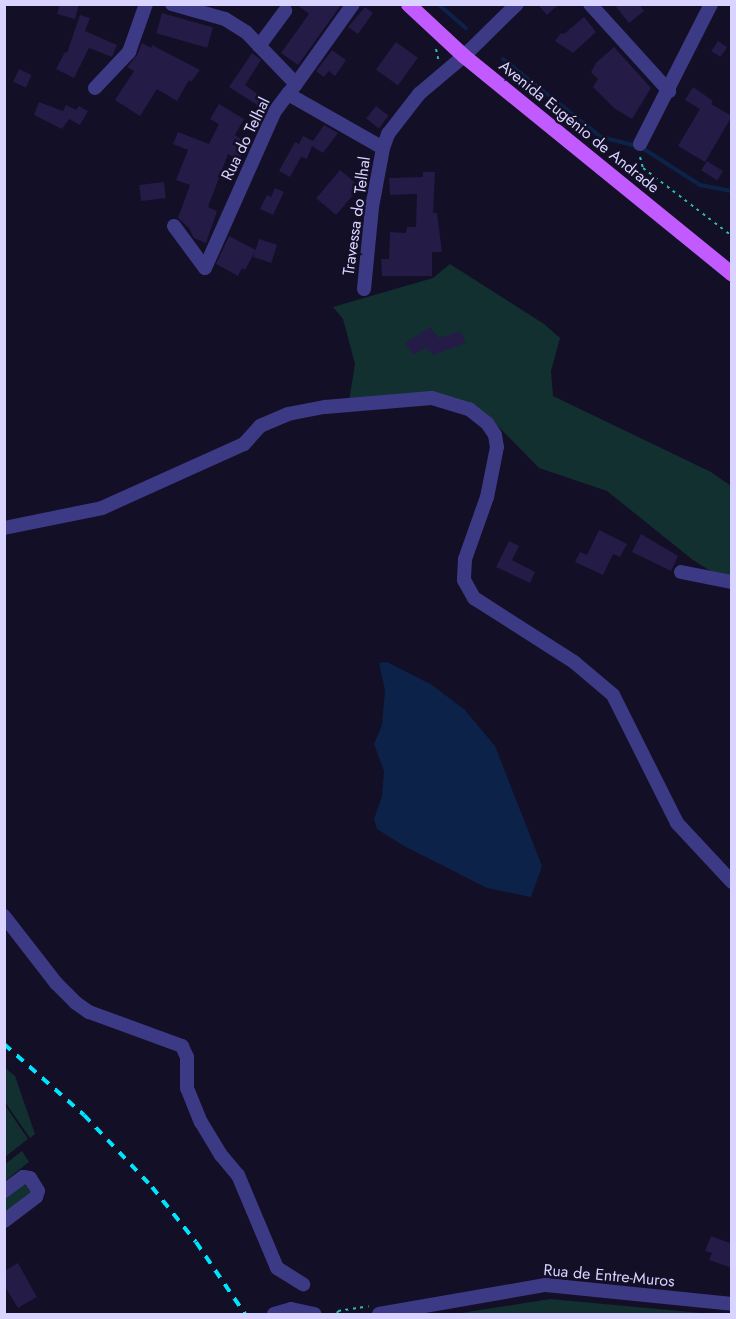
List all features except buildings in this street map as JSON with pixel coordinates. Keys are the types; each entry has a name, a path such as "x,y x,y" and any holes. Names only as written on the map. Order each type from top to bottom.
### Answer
{"main road":[{"name":"Avenida Eugénio de Andrade","path":"408,4 464,56 732,274"}],"street":[{"path":"95,88 129,52 146,4"},
{"path":"172,4 198,8 225,19 246,32 260,46 292,89 353,4"},
{"path":"383,148 388,134 419,94 464,56 517,4"},
{"path":"590,4 669,91"},
{"path":"640,144 669,91 711,4"},
{"path":"260,46 285,11"},
{"name":"Rua do Telhal","path":"174,226 205,268 275,111 292,89 383,148"},
{"name":"Travessa do Telhal","path":"364,289 372,207 383,148"},
{"path":"4,528 102,508 244,444 260,426 288,414 325,407 432,398 469,409 487,423 495,435 497,447 487,497 465,560 464,580 474,598 574,662 613,695 677,823 732,882"},
{"path":"681,572 732,582"},
{"path":"4,916 56,983 76,1003 89,1012 182,1046 188,1057 187,1088 201,1122 221,1155 238,1175 277,1268 303,1284"},
{"path":"4,1191 23,1178 30,1178 38,1191 36,1197 4,1221"},
{"name":"Rua de Entre-Muros","path":"378,1314 546,1285 732,1304"},
{"path":"274,1314 291,1309 315,1314"}],"path":[{"path":"434,45 438,53 437,61 446,70"},
{"path":"640,144 639,154 643,168 732,236"}],"green space":[{"path":"450,264 544,324 560,338 551,371 553,396 711,472 731,486 731,584 693,560 607,491 539,468 490,418 426,392 349,401 355,364 343,319 333,307 433,278"},
{"path":"4,1067 15,1076 35,1134 30,1138 5,1102"},
{"path":"5,1105 28,1139 4,1157"},
{"path":"22,1151 29,1162 5,1181 5,1164"},
{"path":"22,1184 27,1186 31,1194 5,1215 5,1197"},
{"path":"550,1299 712,1314 455,1314"}],"water":[{"path":"387,662 432,685 465,710 495,746 542,866 531,897 487,888 404,846 377,829 374,819 382,796 384,771 374,744 382,725 385,690 379,663"}],"waterway":[{"path":"438,4 466,28"},
{"path":"503,59 601,137 634,145"},
{"path":"644,149 700,185 732,191"}],"railway":[{"path":"4,1044 84,1115 152,1187 196,1242 245,1314"}]}
